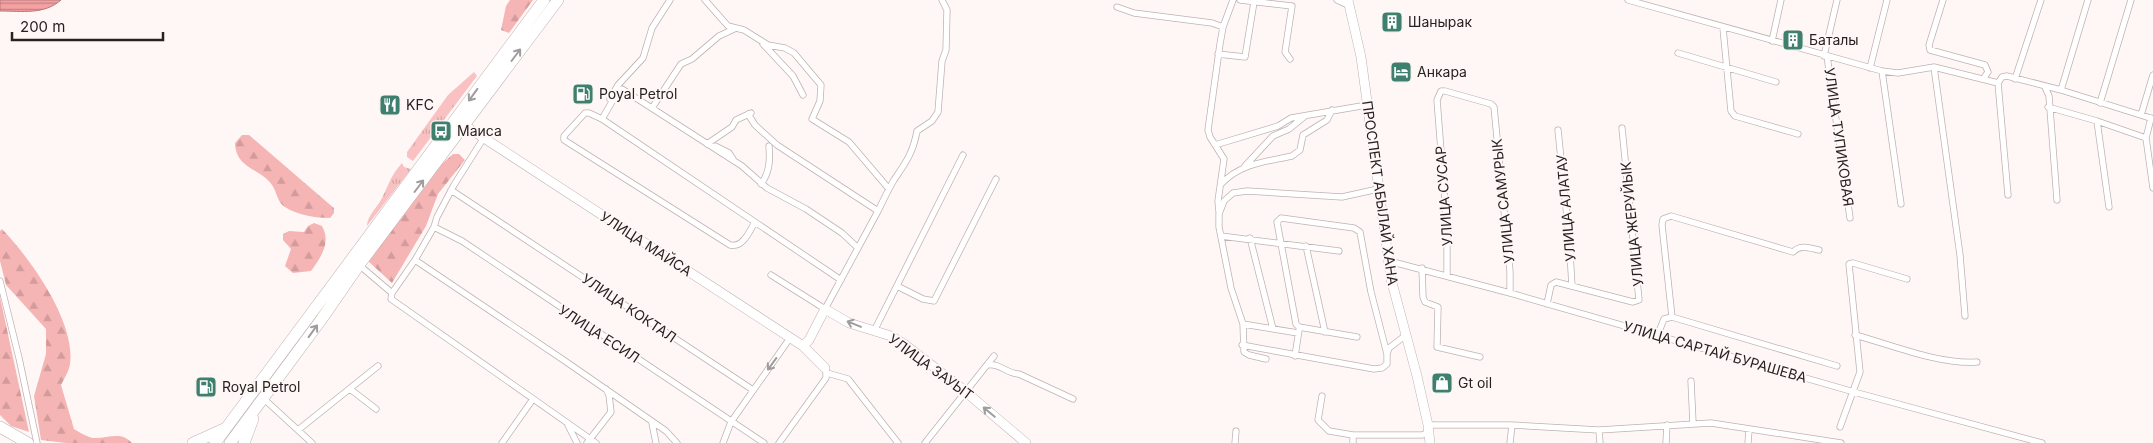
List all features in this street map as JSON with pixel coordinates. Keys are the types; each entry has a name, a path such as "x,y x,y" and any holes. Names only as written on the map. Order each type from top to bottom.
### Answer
{"highway":[{"path":"230,443 263,398 291,352 544,0"},
{"path":"215,443 291,352 359,265 558,0"},
{"path":"244,443 249,427 263,398"},
{"path":"0,427 28,443"},
{"path":"193,443 226,428"}],"street":[{"path":"607,110 609,100 618,85 643,58 652,28 670,0"},
{"path":"705,0 723,22 734,29 744,30 768,45 785,48 794,53 821,85 821,96 812,119 849,142 889,188"},
{"path":"803,346 809,340 842,280 889,188 911,155 917,131 932,121 938,112 942,61 946,50 947,10 942,0"},
{"path":"1233,0 1223,26 1208,130 1210,137 1224,159 1218,201 1221,236 1231,288 1243,324 1242,345 1244,352 1249,355 1266,359"},
{"path":"1240,0 1285,3 1292,6 1285,52 1290,58"},
{"path":"1337,0 1349,3"},
{"path":"1628,0 1882,71 1898,73 1934,67 1998,83"},
{"path":"1772,41 1781,0"},
{"path":"1825,56 1837,0"},
{"path":"1870,68 1887,0"},
{"path":"1943,0 1929,45 1930,50 1985,65 1988,72 1983,79"},
{"path":"2015,79 2041,0"},
{"path":"2061,90 2088,0"},
{"path":"2100,103 2131,0"},
{"path":"1218,54 1245,57 1254,2"},
{"name":"ПРОСПЕКТ АБЫЛАЙ ХАНА","path":"1349,3 1361,57 1389,261 1430,443"},
{"path":"1118,8 1134,13 1212,22 1223,26"},
{"path":"1723,28 1731,111 1735,116 1798,134"},
{"path":"652,108 681,64 692,59 718,36 734,29"},
{"path":"760,40 793,76 803,95"},
{"path":"1678,53 1776,82"},
{"name":"УЛИЦА ТУПИКОВАЯ","path":"1825,56 1850,218"},
{"path":"1934,67 1960,255 1965,316"},
{"path":"1882,71 1900,204"},
{"path":"2141,115 2153,75"},
{"path":"2008,195 1998,83 2002,77 2061,90 2152,119 2146,138 2153,188"},
{"path":"2045,87 2049,96 2048,107 2056,200"},
{"path":"602,119 622,88 749,172 760,184 806,209 848,237 858,248"},
{"name":"УЛИЦА СУСАР","path":"1447,275 1447,227 1437,100 1440,94 1445,91 1491,104 1494,109"},
{"path":"1215,145 1278,126 1291,118 1320,115 1332,110 1368,105"},
{"path":"2048,107 2146,138"},
{"name":"УЛИЦА САМУРЫК","path":"1494,109 1510,272 1510,293"},
{"path":"1220,185 1231,173 1245,166 1292,156 1300,150 1306,132 1327,120 1332,110"},
{"path":"755,222 740,244 736,246 730,245 564,140 564,136 585,113 602,119 842,280"},
{"path":"709,145 732,127 736,120 750,113 755,125 777,144 878,211"},
{"path":"1245,166 1278,133 1289,129 1306,116"},
{"path":"2097,121 2109,207"},
{"name":"УЛИЦА МАЙСА","path":"464,126 803,346 826,371"},
{"name":"УЛИЦА ЖЕРУЙЫК","path":"1546,304 1551,285 1554,282 1633,302 1639,300 1622,128"},
{"name":"УЛИЦА АЛАТАУ","path":"1558,130 1572,286"},
{"path":"1258,131 1278,133"},
{"path":"484,139 451,190 434,227 415,260 392,293 391,299 567,423 588,441 596,443"},
{"path":"760,184 768,170 770,160 769,146"},
{"path":"874,331 963,155"},
{"path":"896,286 923,299 934,301 996,179"},
{"path":"1220,214 1224,201 1233,192 1247,191 1342,197 1378,189"},
{"name":"УЛИЦА КОКТАЛ","path":"451,190 754,390"},
{"path":"1672,317 1662,225 1663,219 1667,217 1675,217 1793,252 1797,247 1803,246 1818,250"},
{"path":"1242,345 1295,356 1374,369 1382,368 1387,364 1387,354 1358,230 1281,218 1277,222 1293,318 1299,330 1295,356"},
{"name":"УЛИЦА ЕСИЛ","path":"434,227 462,241 764,443"},
{"path":"1221,236 1250,238 1339,251"},
{"path":"1250,238 1273,329"},
{"path":"1306,246 1324,332"},
{"path":"415,260 606,389 652,422 675,442"},
{"name":"УЛИЦА САРТАЙ БУРАШЕВА","path":"1389,261 1422,268 1658,334 1854,392 2042,443"},
{"path":"1840,427 1860,372 1849,264 1853,262 1907,279"},
{"path":"359,265 392,293"},
{"path":"1422,268 1422,297 1425,302 1438,307 1437,347 1480,357"},
{"path":"771,275 825,309"},
{"path":"0,281 20,358 37,443"},
{"name":"УЛИЦА ЗАУЫТ","path":"825,309 849,323 891,336 904,344 967,393 1026,443"},
{"path":"1658,334 1664,319 1672,317 1837,366"},
{"path":"1243,324 1273,329 1324,332 1357,337"},
{"path":"1387,354 1389,348 1406,335"},
{"path":"1856,335 1941,360 1963,363 1977,362"},
{"path":"723,443 731,422 790,338"},
{"path":"925,443 967,393 994,356"},
{"path":"988,365 999,365 1009,372 1019,374 1073,399"},
{"path":"298,430 378,366"},
{"path":"779,443 826,378 826,371 848,379 898,443"},
{"path":"1691,381 1693,423"},
{"path":"606,389 609,395 610,412"},
{"path":"350,390 376,409"},
{"path":"1322,396 1319,411 1320,424 1329,431 1353,435 1422,435 1428,428 1512,425 1599,430 1693,423 1728,425 1819,442 1841,443"},
{"path":"263,398 312,443"},
{"path":"502,443 533,400"},
{"path":"588,441 621,400"},
{"path":"652,422 656,443"},
{"path":"567,423 577,443"},
{"path":"1510,443 1512,425"},
{"path":"1666,443 1667,425"},
{"path":"1599,430 1600,443"},
{"path":"1748,443 1749,430"},
{"path":"1235,443 1236,431"},
{"path":"1412,434 1412,443"},
{"path":"1353,435 1353,443"},
{"path":"2016,443 2018,436"}],"green space":[{"path":"510,0 533,0 509,33 501,30 506,6"},
{"path":"474,72 477,76 413,161 407,157 407,152 448,95"},
{"path":"242,135 249,135 334,208 334,213 330,218 301,214 282,205 274,188 267,179 244,163 236,152 235,143"},
{"path":"453,154 459,154 465,160 438,194 426,226 392,283 368,261 434,171"},
{"path":"402,163 404,167 411,169 367,226 370,215"},
{"path":"314,223 322,226 325,232 326,238 322,254 311,271 293,273 285,266 291,249 283,240 283,234 289,231 304,232 308,226"},
{"path":"2,229 37,273 59,310 66,329 70,347 70,364 61,385 74,429 93,438 119,436 128,439 132,443 66,443 41,440 34,396 46,354 46,329 6,285 0,261 0,231"},
{"path":"0,297 29,432 11,426 0,415"}],"shaded area":[{"path":"0,0 61,0 54,5 40,10 0,11"}],"place":[{"name":"Шанырак","path":"1392,22"},
{"name":"Баталы","path":"1793,40"},
{"name":"Анкара","path":"1401,72"},
{"name":"Poyal Petrol","path":"583,94"},
{"name":"KFC","path":"390,105"},
{"name":"Маиса","path":"441,131"},
{"name":"Gt oil","path":"1442,383"},
{"name":"Royal Petrol","path":"206,387"}]}
